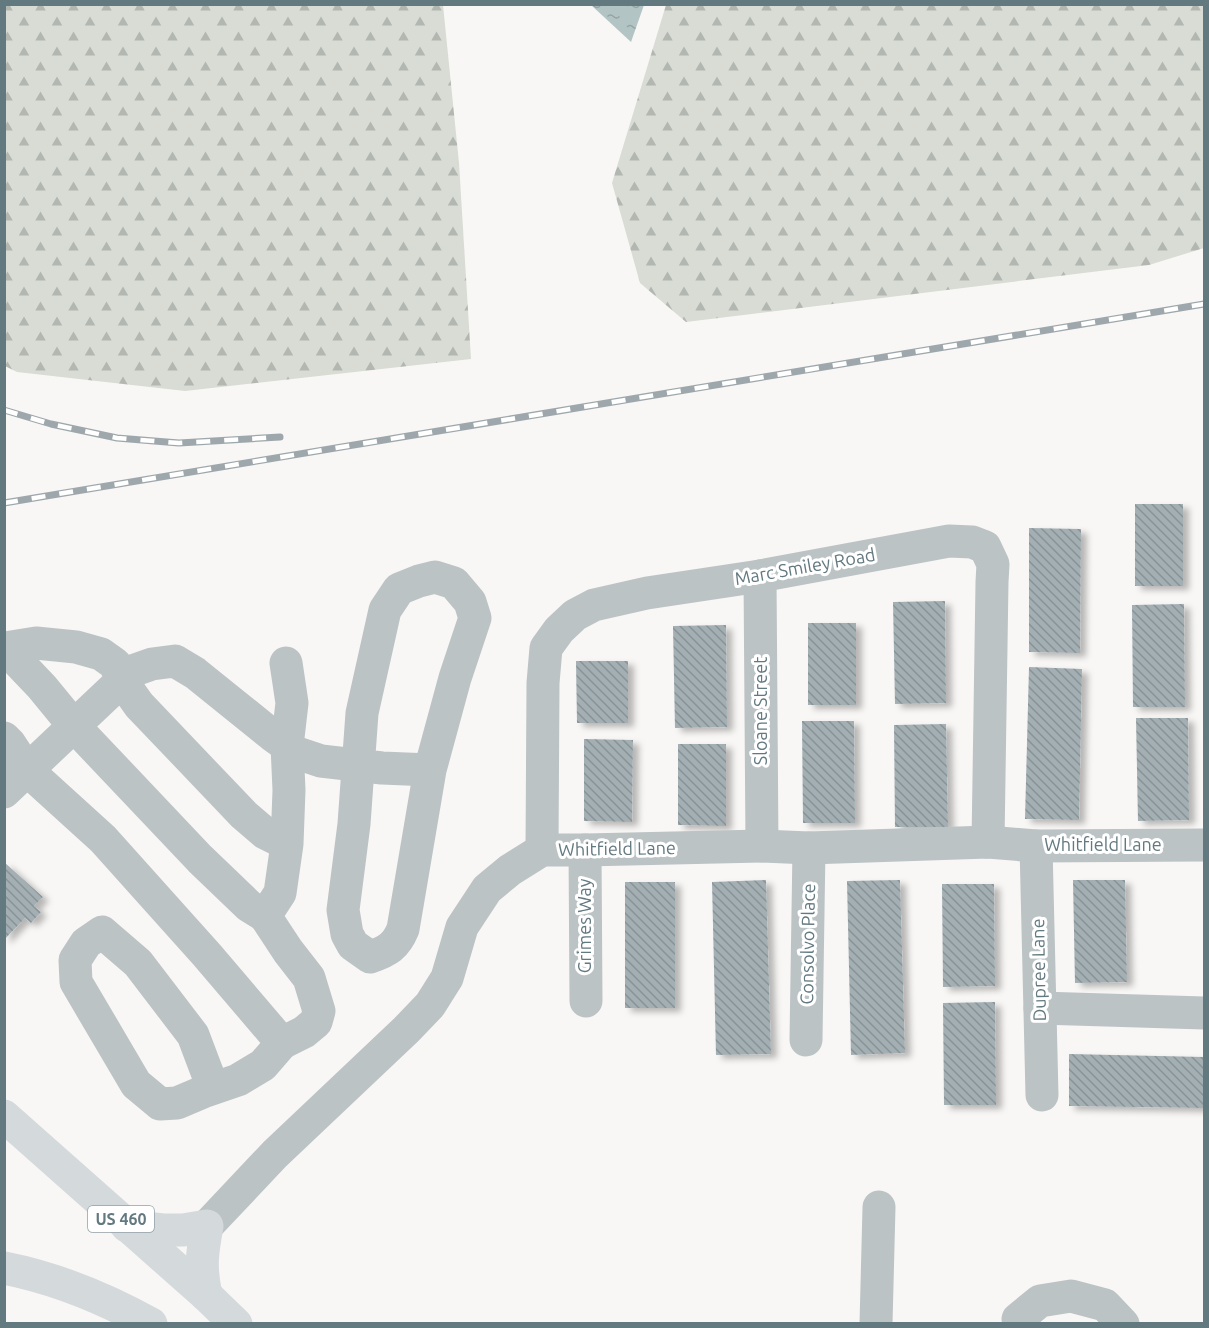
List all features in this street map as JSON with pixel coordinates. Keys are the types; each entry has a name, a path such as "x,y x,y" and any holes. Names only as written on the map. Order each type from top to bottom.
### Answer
{"main road":[{"name":"US 460","path":"4,1116 236,1323"},
{"path":"128,1226 163,1230 183,1230 207,1226 202,1252 202,1275 206,1296"},
{"path":"4,1268 19,1270 74,1288 151,1323"}],"street":[{"name":"Marc Smiley Road","path":"543,850 543,683 546,648 559,630 575,615 594,605 647,593 760,576 949,541 972,542 985,547 993,564 988,842"},
{"name":"Sloane Street","path":"760,576 762,846"},
{"path":"435,577 454,583 470,602 475,618 455,678 430,770 403,929 398,942 382,953 370,957 353,945 347,934 343,910 354,824 358,765 362,713 385,610 399,589 419,581 435,577"},
{"path":"5,648 36,643 76,647 102,654 115,664 122,681 139,705 244,815 265,833 287,844"},
{"path":"5,648 42,687 74,726 200,859 249,906 265,916 309,978 319,1011 316,1023 282,1043 263,1065 238,1080 177,1103 160,1104 136,1084 76,982 75,960 86,943 102,932 138,963 193,1035 213,1088"},
{"path":"16,781 132,671 152,664 175,661 195,673 297,753 321,761 430,770"},
{"path":"265,916 280,892 287,844 289,790 287,746 292,703 286,663"},
{"path":"4,738 10,744 16,781 103,839 282,1043"},
{"name":"Whitfield Lane","path":"207,1226 275,1154 430,1005 447,978 462,927 487,889 510,870 543,850 762,846 809,848 988,842 1036,846 1204,845"},
{"name":"Dupree Lane","path":"1036,846 1042,1095"},
{"name":"Consolvo Place","path":"806,1040 809,848"},
{"name":"Grimes Way","path":"585,850 586,1001"},
{"path":"1040,1008 1204,1013"},
{"path":"876,1323 879,1207"},
{"path":"1018,1319 1040,1301 1071,1296 1105,1305 1123,1323"}],"green space":[{"path":"5,4 443,5 459,163 471,359 185,391 17,372 5,366"},
{"path":"666,5 1204,5 1204,248 1149,265 686,322 640,283 612,183"}],"water":[{"path":"591,5 644,5 631,42"}],"building":[{"path":"1135,504 1183,504 1183,586 1135,586"},
{"path":"1029,528 1081,529 1080,653 1029,652"},
{"path":"945,601 946,703 895,704 893,602"},
{"path":"1184,604 1185,707 1133,707 1132,605"},
{"path":"808,623 856,623 856,705 808,705"},
{"path":"726,625 727,727 675,728 673,626"},
{"path":"576,661 628,661 628,723 577,723"},
{"path":"1029,667 1082,669 1079,820 1025,819"},
{"path":"1136,718 1188,718 1189,820 1138,821"},
{"path":"802,721 854,721 855,823 803,823"},
{"path":"946,724 948,827 895,827 894,725"},
{"path":"584,739 633,740 632,822 584,821"},
{"path":"678,744 726,744 726,826 678,825"},
{"path":"4,862 43,897 34,906 41,912 31,923 25,918 4,940"},
{"path":"766,880 771,1054 716,1055 712,882"},
{"path":"900,880 905,1053 851,1055 847,881"},
{"path":"1073,880 1125,880 1127,982 1075,983"},
{"path":"625,882 675,882 675,1008 625,1008"},
{"path":"942,884 994,884 995,986 943,987"},
{"path":"995,1002 996,1105 944,1105 943,1003"},
{"path":"1069,1054 1204,1057 1204,1108 1069,1106"}],"railway":[{"path":"4,503 1204,304"},
{"path":"4,410 51,424 117,438 179,443 280,437"}]}
